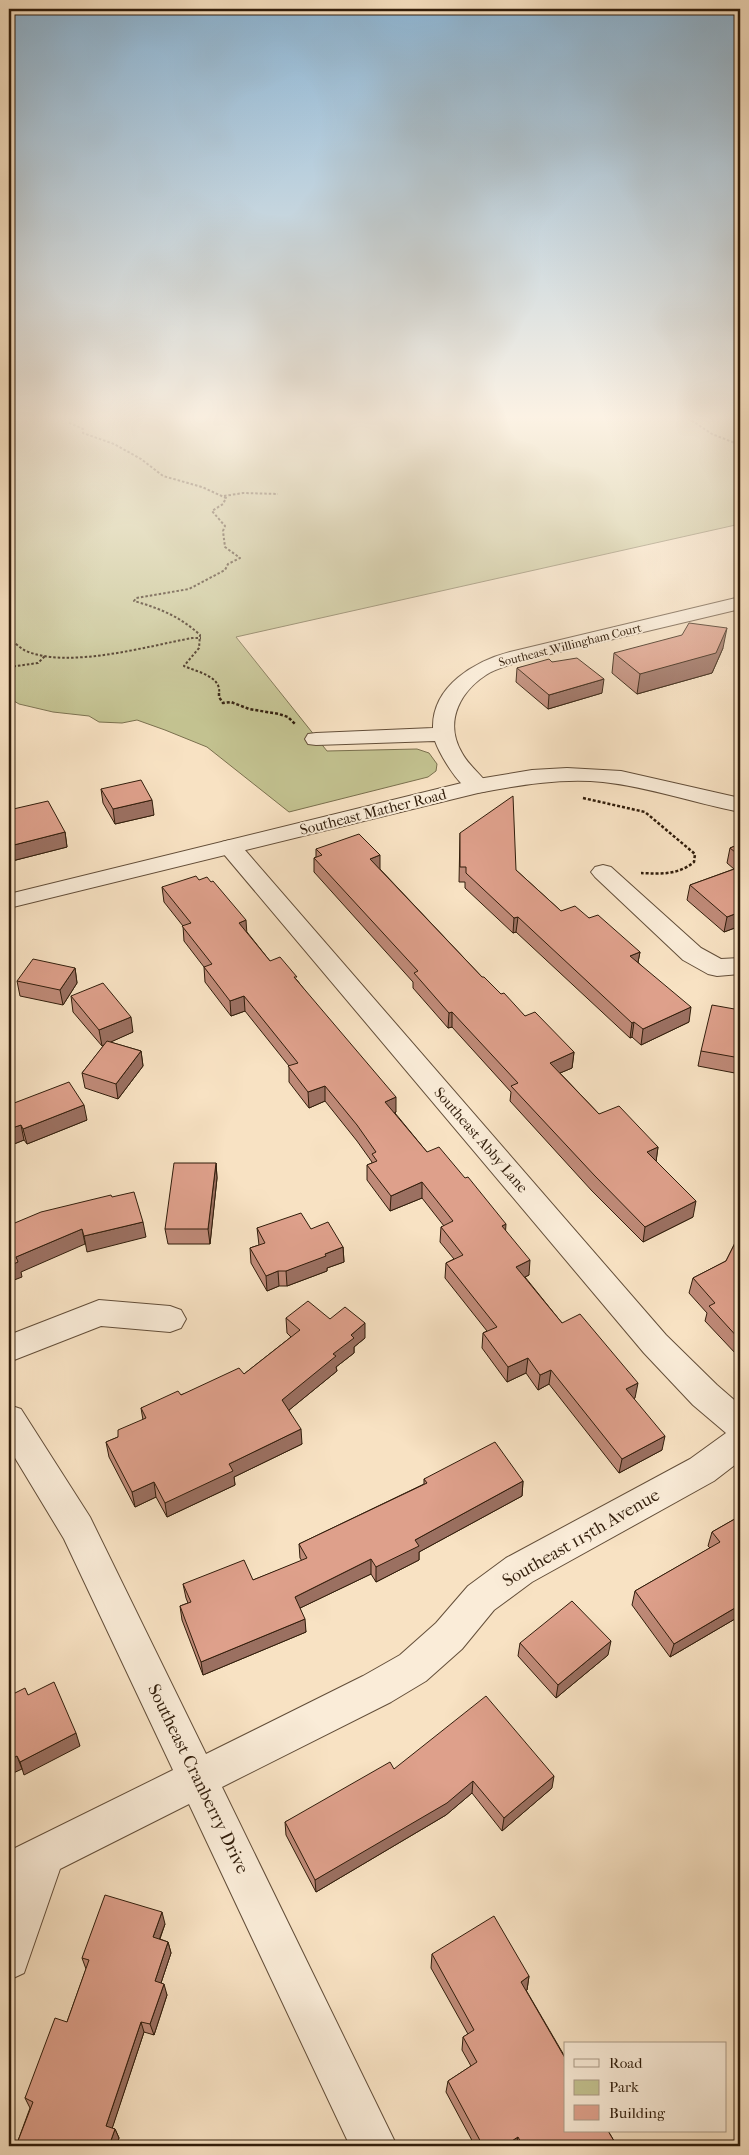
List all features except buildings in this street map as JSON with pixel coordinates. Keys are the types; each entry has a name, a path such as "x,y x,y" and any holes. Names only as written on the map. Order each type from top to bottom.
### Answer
{"street":[{"name":"Southeast Willingham Court","path":"478,786 449,750 444,734 443,718 445,706 460,686 483,669 510,658 740,603"},
{"path":"316,739 444,734"},
{"name":"Southeast Mather Road","path":"9,901 511,779 555,774 621,778 740,805"},
{"name":"Southeast Abby Lane","path":"230,847 655,1344 705,1395 740,1425"},
{"path":"603,872 692,954 717,968 740,966"},
{"path":"9,1349 99,1313 170,1319"},
{"name":"Southeast Cranberry Drive","path":"9,1419 77,1528 374,2146"},
{"name":"Southeast 115th Avenue","path":"26,1864 413,1668 450,1636 481,1598 519,1570 702,1470 740,1442"},
{"path":"9,1958 26,1864"}],"path":[{"path":"201,638 186,622 173,613 134,601 136,598 167,594 195,586 224,570 228,564 240,558 225,548 223,531 225,526 219,519"},
{"path":"9,638 25,650 45,656 77,657 201,638"},
{"path":"201,638 198,648 184,666 216,680 220,688 219,700 223,703 231,702 248,709 288,717 311,739 316,739"},
{"path":"9,667 38,663 45,656"},
{"path":"555,774 562,790 573,796 645,812 695,854 694,862 686,870 674,874 603,872"}],"green space":[{"path":"9,519 740,519 740,524 236,637 327,751 417,749 429,753 437,764 436,771 428,777 289,812 207,747 137,720 122,723 99,722 89,716 53,712 19,704 9,698"}]}
